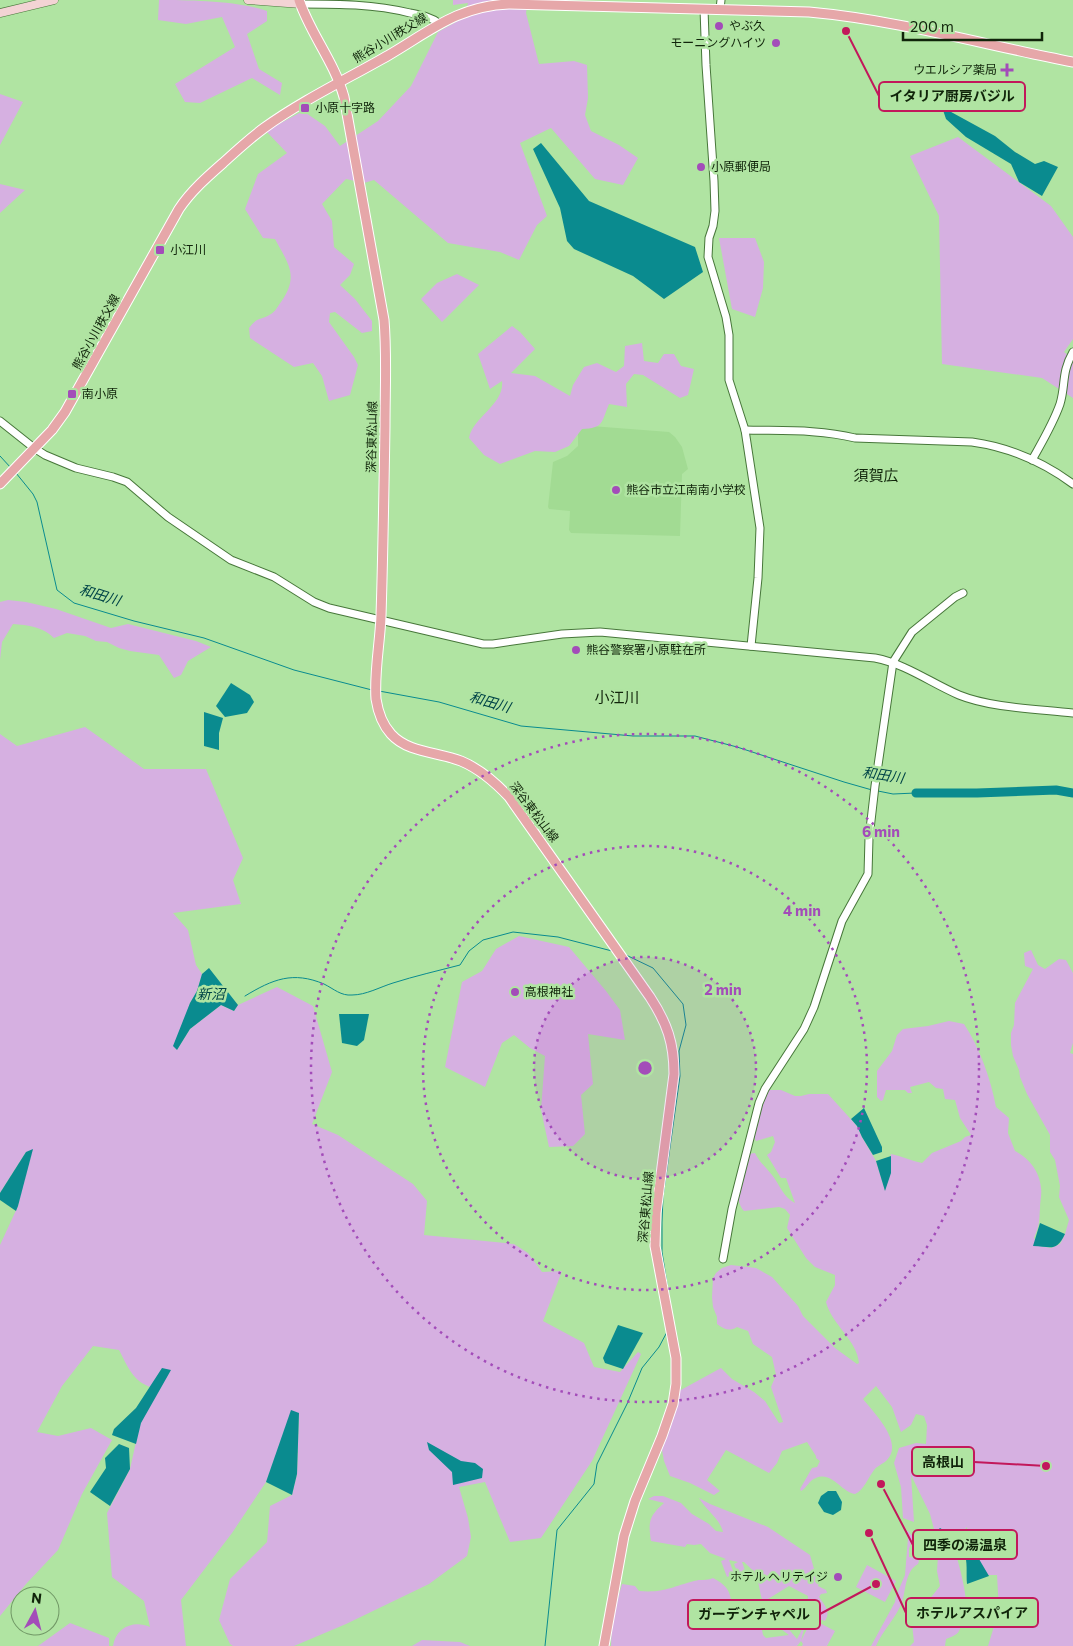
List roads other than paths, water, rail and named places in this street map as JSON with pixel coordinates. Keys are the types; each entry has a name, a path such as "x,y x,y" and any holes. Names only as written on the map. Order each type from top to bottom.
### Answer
{"main road":[{"path":"0,13 54,0"},
{"path":"248,0 300,2"},
{"name":"深谷東松山線","path":"300,2 340,82 348,112 386,342 380,621 376,693 381,719 391,734 398,740 408,746 460,761 472,767 490,778 509,797 650,997 663,1017 671,1041 674,1074 656,1213 655,1246 676,1358 676,1384 662,1436 635,1500 624,1536 604,1646"},
{"name":"熊谷小川秩父線","path":"0,484 52,430 65,412 186,200 217,168 264,128 440,24 468,10 494,4 704,9 721,4 836,15 987,43 1073,62"}],"street":[{"path":"300,2 382,7 423,16 440,24"},
{"path":"704,9 715,211 709,238 708,257 721,298 729,335 729,380 745,430 760,528 758,578 751,646"},
{"path":"1032,460 1059,406 1063,392 1064,372 1073,352"},
{"path":"0,421 45,455 76,468 127,482 168,517 219,552 243,566 274,577 314,602 329,608 483,644 562,634 600,632 875,658 893,662 960,696 974,700 1073,713"},
{"path":"745,430 827,432 855,438 883,440 972,442 1004,448 1032,460 1073,484"},
{"path":"723,1259 732,1209 759,1103 765,1089 804,1029 814,1008 842,921 868,874 869,838 874,790 893,662 912,632 955,597 963,593"}],"water":[{"path":"942,107 995,136 1015,152 1035,164 1044,161 1058,167 1042,196 1019,182 1011,164 966,137 946,119"},
{"path":"541,143 589,201 695,247 703,272 664,299 633,276 574,249 567,241 560,208 533,149"},
{"path":"231,683 250,695 254,702 247,713 225,717 216,706"},
{"path":"204,712 223,718 219,733 219,750 204,746"},
{"name":"新沼","path":"209,968 238,1005 234,1011 221,1005 190,1029 177,1050 173,1046 190,1003 197,991 202,974"},
{"path":"339,1014 369,1014 364,1040 357,1046 342,1043"},
{"path":"864,1108 882,1147 882,1152 873,1155 851,1119"},
{"path":"33,1149 16,1211 0,1200 0,1193 26,1152"},
{"path":"891,1156 891,1173 885,1191 876,1161"},
{"path":"1040,1223 1065,1234 1059,1244 1052,1247 1033,1246"},
{"path":"618,1325 643,1333 623,1369 605,1363 603,1358"},
{"path":"162,1368 171,1370 141,1423 136,1444 112,1435 114,1429 136,1408"},
{"path":"291,1410 299,1413 297,1474 292,1495 266,1482"},
{"path":"427,1442 461,1461 475,1463 483,1469 482,1478 453,1485 452,1472 429,1450"},
{"path":"119,1444 129,1448 130,1469 110,1506 90,1492 106,1468 105,1458"},
{"path":"828,1491 836,1491 842,1502 841,1510 833,1515 824,1512 818,1503 821,1496"},
{"path":"940,1528 966,1537 989,1576 967,1584 964,1552 959,1545 940,1534 938,1530"}],"waterway":[{"name":"和田川","path":"0,456 11,468"},
{"name":"和田川","path":"16,473 37,502 57,590 74,603 134,621 204,638 294,670 372,690"},
{"name":"和田川","path":"379,691 439,702 521,726 633,736 695,736 737,747 872,790"},
{"name":"和田川","path":"916,793 1056,790 1073,793"},
{"name":"和田川","path":"878,791 893,794 916,793"},
{"path":"245,996 274,981 293,978 313,980 344,994 362,994 401,980 460,965 469,951 483,940 513,932 558,937 612,951"},
{"path":"626,955 653,968 683,1004 686,1025 679,1051 680,1076 663,1197 662,1252 673,1322"},
{"path":"545,1646 557,1530 594,1484 597,1464 627,1404 642,1368 659,1347 667,1332"}],"place":[{"name":"やぶ久","path":"719,26"},
{"name":"イタリア厨房バジル","path":"846,31"},
{"name":"モーニングハイツ","path":"776,43"},
{"name":"ウエルシア薬局","path":"1007,70"},
{"name":"小原十字路","path":"305,108"},
{"name":"小原郵便局","path":"701,167"},
{"name":"小江川","path":"160,250"},
{"name":"南小原","path":"72,394"},
{"name":"熊谷市立江南南小学校","path":"616,490"},
{"name":"熊谷警察署小原駐在所","path":"576,650"},
{"name":"高根神社","path":"515,992"},
{"name":"高根山","path":"1046,1466"},
{"name":"四季の湯温泉","path":"881,1484"},
{"name":"ホテルアスパイア","path":"869,1533"},
{"name":"ホテル ヘリテイジ","path":"838,1577"},
{"name":"ガーデンチャペル","path":"876,1584"}],"district":[{"name":"須賀広","path":"876,476"},
{"name":"小江川","path":"617,698"}]}
